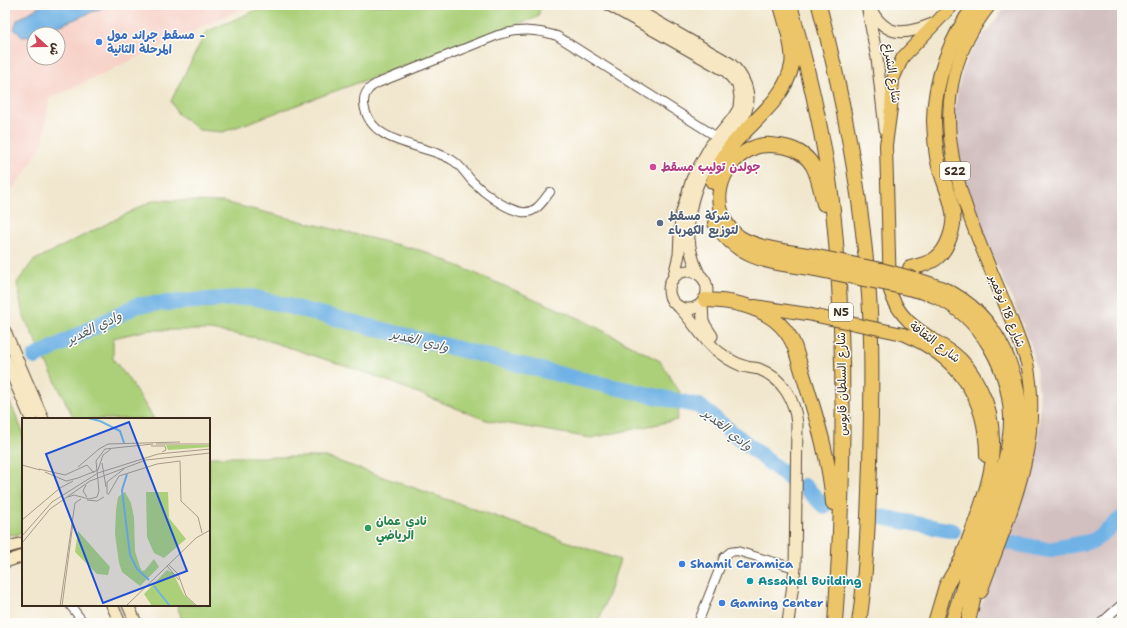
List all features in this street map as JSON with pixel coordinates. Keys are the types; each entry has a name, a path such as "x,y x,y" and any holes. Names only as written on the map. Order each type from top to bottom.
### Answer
{"highway":[{"path":"781,5 791,48 792,65 786,82 776,99 730,147 719,167 712,186 711,207 718,229 737,249 766,260 814,262 881,270 938,286 954,294 982,318 1003,348 1010,364 1018,396 1019,438 1014,468 980,570 968,623"},
{"name":"شارع السلطان قابوس","path":"790,5 809,73 826,164 834,219 841,308 843,445 840,530 834,623"},
{"name":"N5","path":"819,5 844,107 863,237 869,295 871,353 868,523 859,623"},
{"path":"912,279 943,250 953,227 953,212 939,164 934,121 935,100 941,74 952,43 975,5"},
{"path":"841,308 822,196 812,165 805,156 792,148 778,145 767,145 754,148 743,154 726,174 720,187 722,216 728,226 740,237 751,243 814,262 912,279 936,297 952,306 978,330 998,361 1004,378 1010,410 1009,434 1000,478 954,619"},
{"path":"703,302 723,301 744,304 773,319 786,330 793,341 825,448 832,483 835,511 840,530"},
{"path":"935,623 946,586 960,562"}],"main road":[{"path":"886,145 891,108 891,87 895,71 903,57 953,5"},
{"name":"شارع 18 نوفمبر","path":"968,623 1021,479 1030,446 1032,419 1032,391 1027,363 956,179 950,139 949,100 952,83 967,42 990,5"},
{"name":"شارع الثقافة","path":"886,145 890,291 893,300 908,323 956,355 964,364 984,395 992,418 994,442 993,462 989,480 940,623"},
{"path":"744,304 807,314 902,334 925,344 946,359 962,376 978,405 984,426 986,459 984,483 977,512"}],"street":[{"path":"609,5 731,75 740,91 739,108 703,157 687,191 681,215 679,260 669,287 670,297 705,339 719,353 743,366 766,372 783,386 792,400 796,412 797,424 795,568 788,623"},
{"path":"628,5 731,64 741,76 747,90 748,104 744,117 710,161 699,182 688,225 688,242 692,258 699,274 707,286 703,302 703,322 713,338 723,348 753,368"},
{"name":"شارع الشراع","path":"868,5 874,16 888,29 898,33 909,32 936,23"},
{"name":"شارع الشراع","path":"868,5 878,65 886,145"},
{"path":"550,192 537,208 530,212 522,212 499,202 473,182 454,161 401,142 377,129 367,115 364,106 365,94 373,86 498,35 520,30 542,31 563,40 717,137"},
{"path":"673,279 685,271 699,274"},
{"path":"680,308 689,310 703,302"},
{"path":"5,331 43,418"},
{"path":"5,360 31,418"},
{"path":"5,548 22,543"},
{"path":"698,623 724,557 730,552 737,551 795,568"},
{"path":"5,562 22,556"},
{"path":"1101,623 1122,604"},
{"path":"71,606 84,623"},
{"path":"112,606 120,623"},
{"path":"128,606 136,623"}],"shaded area":[{"path":"5,5 249,5 49,99 43,142 27,170 5,199"},
{"path":"1007,5 1122,5 1122,623 975,623 1027,482 1038,444 1040,402 1036,368 1031,346 1020,317 973,212 958,173 953,127 957,92 964,66 970,53"}],"green space":[{"path":"268,5 535,5 540,9 538,17 223,132 199,130 178,114 171,101 206,32"},
{"path":"154,200 223,202 423,251 579,318 660,361 681,394 677,420 591,438 486,420 370,374 263,339 210,330 148,330 113,338 113,359 130,381 153,418 74,418 23,315 17,283 33,261"},
{"path":"5,391 22,430 22,534 5,535"},
{"name":"نادي عمان الرياضي","path":"210,457 326,457 620,560 598,623 183,623 177,606 210,606"}],"water":[{"path":"42,5 109,5 58,26 26,26 26,37 22,37 14,29 17,20"}],"waterway":[{"name":"وادي الغدير","path":"35,357 138,305 252,297 574,378 699,406 789,478"},
{"name":"وادي الغدير","path":"804,486 824,506"},
{"name":"وادي الغدير","path":"871,515 953,531"},
{"name":"وادي الغدير","path":"1003,541 1048,550 1093,541 1122,518"}],"place":[{"name":"مسقط جراند مول - المرحلة الثانية","path":"99,42"},
{"name":"جولدن توليب مسقط","path":"653,167"},
{"name":"شركة مسقط لتوزيع الكهرباء","path":"660,223"},
{"name":"نادي عمان الرياضي","path":"368,528"},
{"name":"Shamil Ceramica","path":"682,564"},
{"name":"Assahel Building","path":"750,581"},
{"name":"Gaming Center","path":"722,603"}]}
